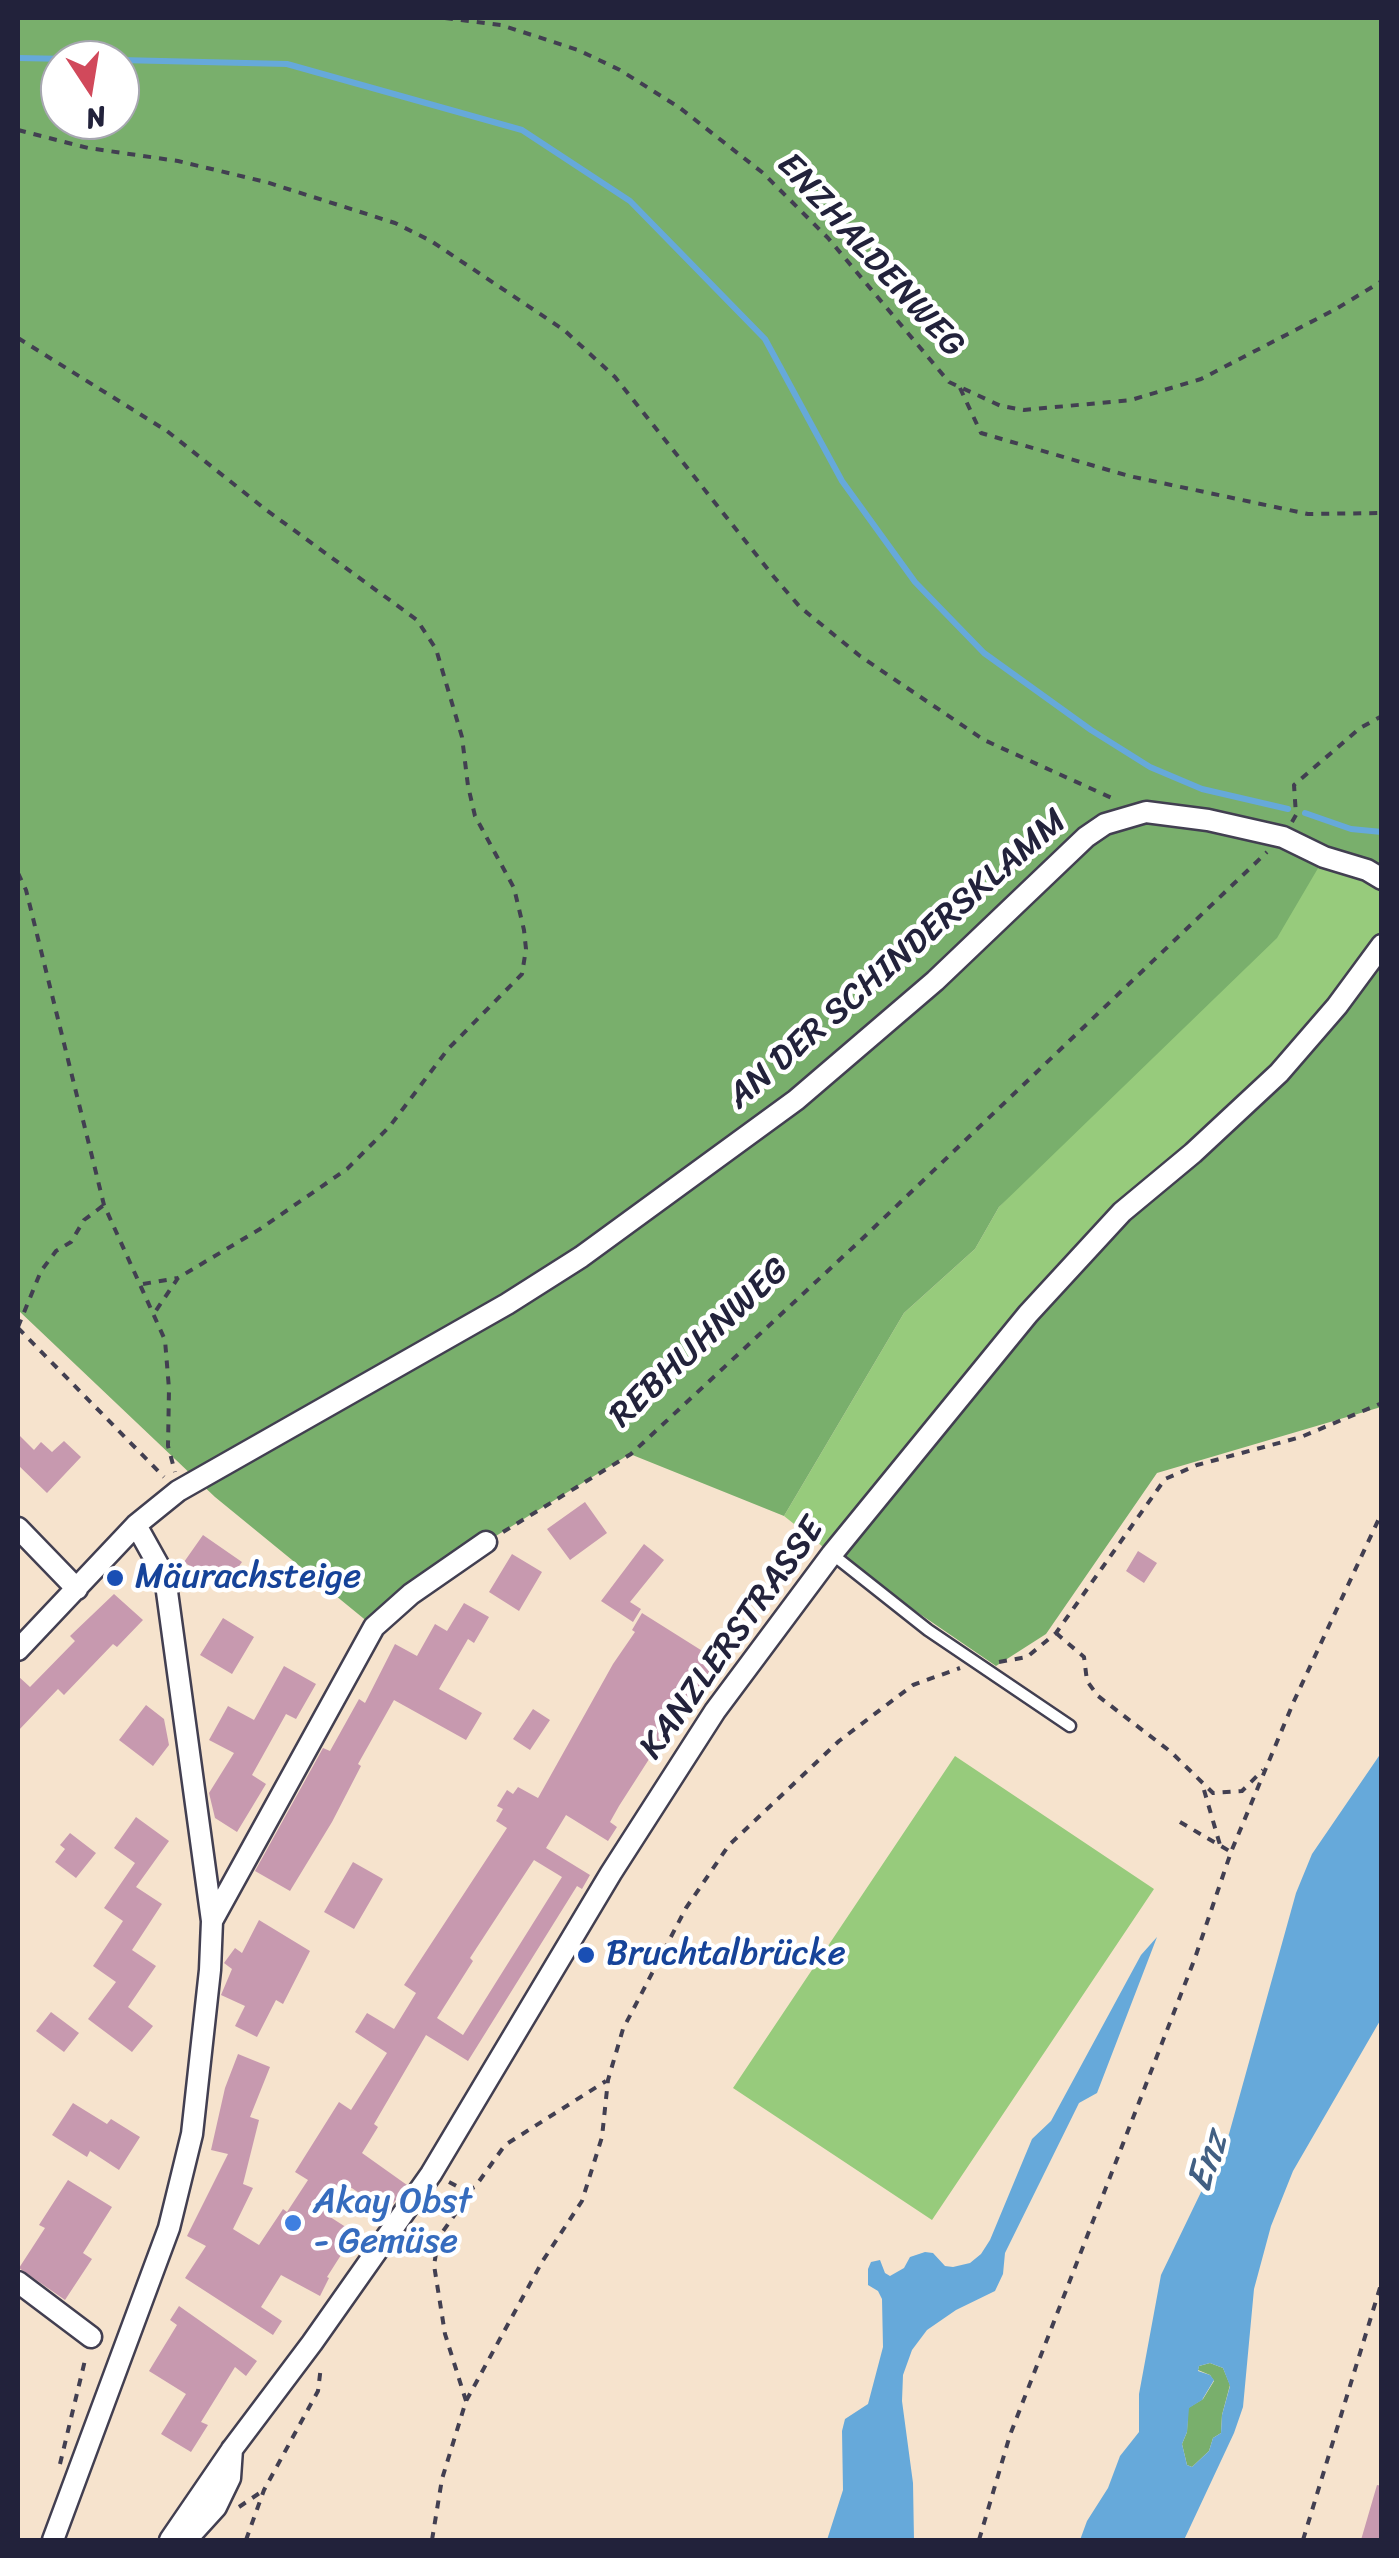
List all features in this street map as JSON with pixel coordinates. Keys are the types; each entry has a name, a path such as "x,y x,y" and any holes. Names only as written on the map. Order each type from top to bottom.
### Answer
{"street":[{"name":"AN DER SCHINDERSKLAMM","path":"18,1650 136,1525 178,1491 492,1313 582,1257 796,1100 936,981 1086,837 1106,824 1146,812 1208,820 1283,838 1382,879"},
{"name":"KANZLERSTRASSE","path":"170,2540 431,2174 611,1873 715,1711 832,1554 1028,1314 1122,1212 1194,1154 1278,1074 1337,1006 1382,945"},
{"path":"54,2540 170,2228 186,2162 210,1970 212,1921 165,1577 136,1525"},
{"path":"18,1528 77,1588"},
{"path":"212,1921 374,1627 411,1594 486,1542"},
{"path":"18,2282 91,2337"},
{"name":"KANZLERSTRASSE","path":"186,2540 216,2507 230,2478 232,2448"}],"lane":[{"path":"832,1554 928,1630 1070,1726"}],"path":[{"name":"ENZHALDENWEG","path":"445,18 501,25 578,50 620,70 680,108 776,186 828,238 948,382 1001,406 1024,410 1132,400 1201,379 1382,281"},
{"path":"18,130 88,148 178,161 266,182 396,223 431,241 564,330 615,378 774,577 800,606 860,656 984,740 1146,812"},
{"path":"18,338 167,431 264,509 417,620 436,649 462,737 476,816 514,888 524,930 522,974 448,1050 410,1103 347,1170 178,1278 142,1284"},
{"path":"959,387 981,434 1129,476 1308,514 1382,513"},
{"path":"1283,838 1296,815 1294,786 1360,728 1382,716"},
{"name":"REBHUHNWEG","path":"486,1542 630,1454 864,1238 1283,838"},
{"path":"18,873 26,890 104,1205 165,1340 168,1446 178,1491"},
{"path":"104,1205 84,1220 71,1242 56,1252 41,1271 18,1328 178,1491"},
{"path":"155,1312 178,1278"},
{"path":"432,2540 449,2450 466,2401 542,2262 582,2201 602,2137 608,2080 623,2029 686,1908 729,1845 838,1741 890,1700 932,1676 1027,1656 1056,1633 1164,1478 1197,1464 1301,1437 1382,1403"},
{"path":"979,2540 1010,2435 1195,1958 1231,1852 1382,1512"},
{"path":"1056,1633 1081,1653 1087,1681 1098,1696 1171,1752 1202,1786 1214,1793 1242,1791 1266,1768"},
{"path":"1202,1786 1220,1845"},
{"path":"1180,1822 1231,1852"},
{"path":"466,2401 444,2334 438,2297 434,2265 440,2238 465,2200 466,2191 475,2186 505,2145 608,2080"},
{"path":"1303,2540 1382,2282"},
{"path":"62,2473 60,2458 91,2337"},
{"path":"246,2540 264,2490 318,2390 322,2360 312,2343"}],"green space":[{"path":"18,18 1381,18 1381,879 1324,858 1277,938 999,1207 975,1249 904,1313 784,1516 630,1454 486,1542 374,1627 215,1497 18,1310"},
{"path":"1324,857 1381,879 1381,945 832,1554 784,1516 904,1313 975,1249 999,1207"},
{"path":"1381,945 1381,1407 1157,1473 1046,1634 996,1666 832,1554 1028,1314 1193,1153"},
{"path":"955,1756 1154,1889 932,2220 733,2088"},
{"path":"1210,2363 1223,2368 1230,2385 1221,2433 1192,2467 1187,2465 1182,2444 1188,2408 1203,2399 1214,2381 1198,2370"}],"water":[{"path":"1381,1753 1381,2019 1293,2171 1271,2226 1254,2289 1243,2407 1234,2433 1184,2540 1080,2540 1120,2456 1139,2432 1139,2394 1161,2275 1229,2134 1296,1893 1312,1854","holes":["1210,2363 1223,2368 1230,2386 1221,2433 1192,2467 1187,2465 1182,2444 1189,2408 1202,2400 1214,2380 1198,2371 1199,2366"]},
{"path":"1157,1937 1097,2093 1079,2103 1005,2253 1003,2274 995,2291 927,2330 912,2350 903,2375 902,2401 913,2483 914,2540 827,2540 843,2490 845,2419 868,2404 883,2347 882,2299 868,2285 871,2262 880,2260 890,2276 904,2268 910,2257 925,2252 953,2267 970,2263 981,2254 1032,2139 1051,2121 1141,1955"}],"building":[{"path":"18,1434 34,1450 41,1442 52,1452 64,1441 81,1457 47,1493 18,1465"},
{"path":"585,1502 607,1533 570,1560 547,1529"},
{"path":"203,1535 242,1562 223,1589 184,1562"},
{"path":"644,1544 664,1560 630,1602 641,1609 633,1622 601,1601"},
{"path":"1138,1551 1157,1563 1144,1583 1126,1571"},
{"path":"512,1554 542,1572 519,1611 489,1592"},
{"path":"114,1594 143,1620 117,1647 113,1644 64,1695 58,1689 18,1731 18,1676 30,1687 75,1641 70,1636"},
{"path":"464,1603 489,1617 474,1643 468,1639 439,1689 482,1713 466,1740 394,1700 358,1764 361,1766 332,1822 290,1891 255,1871 323,1748 330,1751 359,1699 365,1703 395,1644 417,1656 435,1624 447,1631"},
{"path":"642,1613 704,1652 717,1633 731,1642 695,1694 692,1692 619,1806 610,1822 617,1827 608,1841 566,1815 546,1848 590,1875 582,1889 577,1886 468,2061 426,2035 374,2124 378,2127 362,2153 407,2185 387,2212 343,2182 324,2213 355,2233 327,2277 320,2296 281,2275 261,2307 282,2321 273,2335 185,2278 206,2246 187,2236 228,2154 211,2150 225,2088 238,2054 270,2067 250,2117 259,2120 243,2184 253,2188 233,2229 259,2245 308,2180 295,2172 339,2102 351,2110 387,2053 355,2032 367,2013 394,2029 416,1993 404,1985 507,1828 496,1821 503,1809 497,1806 507,1790 513,1794 518,1787 538,1798 635,1632 632,1630","holes":["534,1860 562,1877 463,2035 437,2018 473,1961 470,1958"]},
{"path":"223,1618 254,1637 232,1674 200,1655"},
{"path":"284,1666 316,1684 296,1719 286,1714 252,1775 266,1784 237,1832 215,1818 209,1793 234,1753 209,1740 228,1706 254,1720"},
{"path":"146,1705 164,1719 169,1745 153,1766 119,1740"},
{"path":"533,1709 550,1720 530,1750 513,1739"},
{"path":"136,1817 169,1841 136,1887 162,1904 132,1950 156,1966 128,2007 153,2026 132,2052 88,2019 116,1982 93,1966 123,1921 104,1908 135,1863 114,1848"},
{"path":"70,1833 96,1853 76,1878 55,1862 65,1849 60,1845"},
{"path":"353,1862 383,1879 354,1929 324,1912"},
{"path":"259,1920 310,1951 283,2004 276,2000 257,2037 235,2026 245,2006 221,1995 232,1969 224,1963 235,1948 242,1953"},
{"path":"51,2012 79,2033 64,2052 36,2031"},
{"path":"73,2103 107,2124 111,2119 140,2137 119,2170 90,2151 87,2157 52,2135"},
{"path":"68,2180 112,2207 83,2253 92,2259 65,2300 19,2268 45,2228 39,2225"},
{"path":"179,2306 257,2361 246,2376 235,2367 201,2422 208,2425 191,2452 161,2434 186,2394 149,2371 177,2325 170,2320"},
{"path":"1377,2485 1382,2486 1382,2540 1361,2540"}],"waterway":[{"path":"18,58 40,58"},
{"path":"140,60 287,64 522,130 630,201 765,339 842,481 915,582 984,653 1150,767 1202,789 1288,809"},
{"path":"1305,813 1351,829 1382,832"}],"place":[{"name":"Mäurachsteige","path":"115,1578"},
{"name":"Bruchtalbrücke","path":"586,1955"},
{"name":"Akay Obst - Gemüse","path":"293,2223"}],"water label":[{"name":"Enz","path":"1209,2162"}]}
